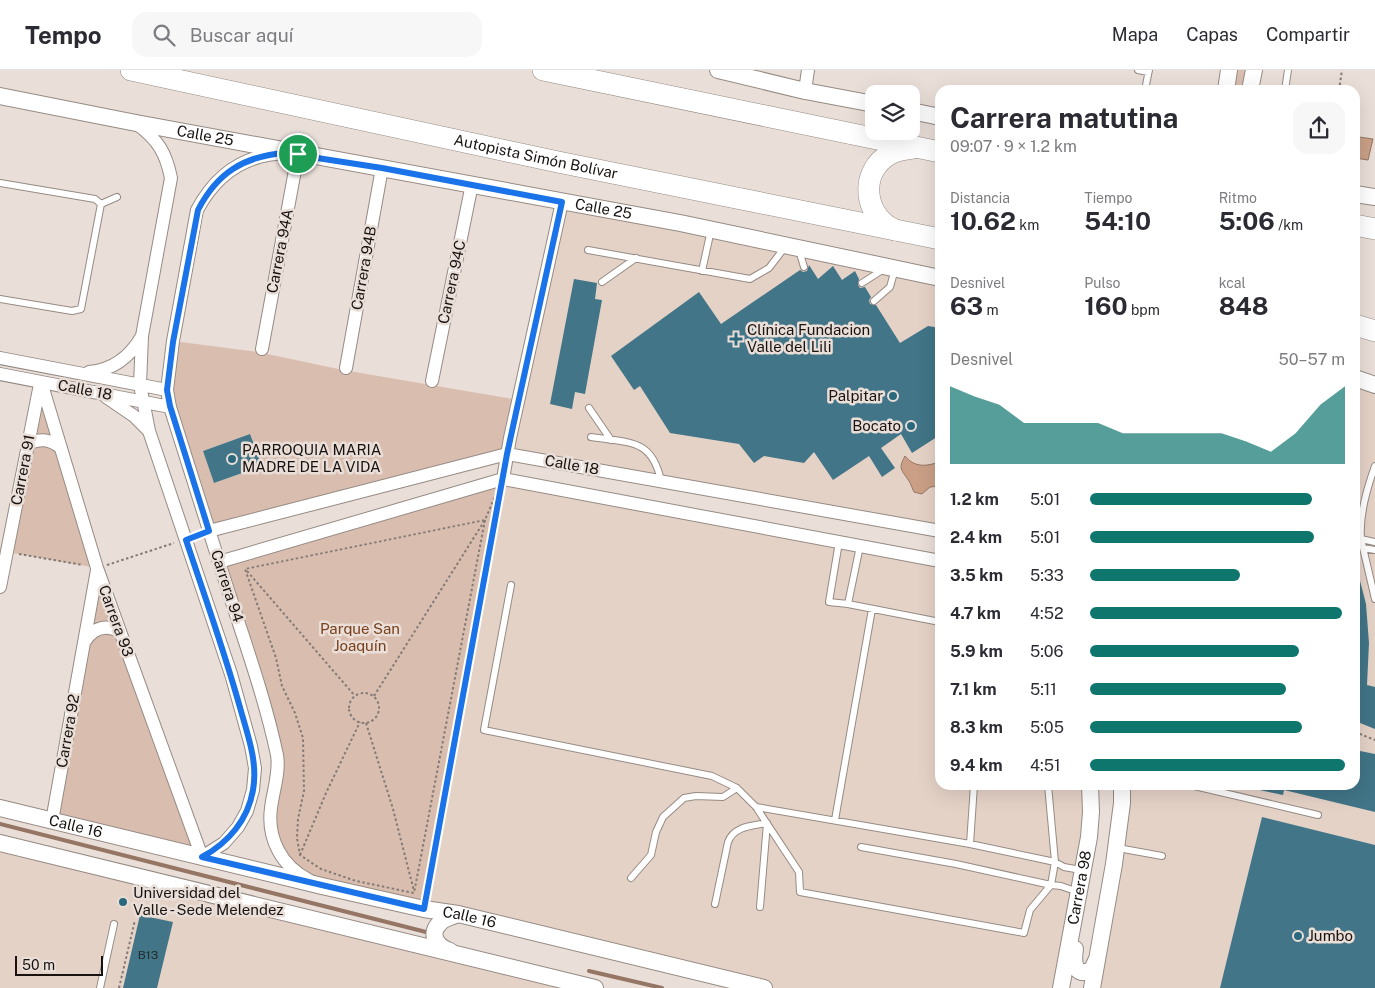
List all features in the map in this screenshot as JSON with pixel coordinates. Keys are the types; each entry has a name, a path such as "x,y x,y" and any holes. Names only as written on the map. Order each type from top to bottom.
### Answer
{"highway":[{"name":"Autopista Simón Bolívar","path":"131,70 549,160 935,238"},
{"path":"156,75 172,75 183,70"},
{"path":"543,70 599,76 935,151"},
{"path":"900,232 885,225 874,213 869,198 869,182 875,167 885,157 901,149 915,148"},
{"path":"1360,226 1375,229"},
{"path":"1360,326 1375,331"}],"street":[{"path":"718,70 805,91 865,102"},
{"path":"805,91 808,70"},
{"path":"1227,85 1229,70"},
{"path":"1251,85 1254,70"},
{"name":"Calle 25","path":"0,96 298,154 472,184 711,229 935,277"},
{"path":"920,113 935,116"},
{"name":"Carrera 94","path":"136,123 152,135 158,143 168,164 171,178 142,336 140,385 149,431 231,674 251,746 255,768 253,790 247,810 238,827 224,843 202,857"},
{"name":"Carrera 94","path":"298,154 270,154 242,163 225,174 204,197 198,210 194,229 173,342 167,390 170,406 253,666 277,758 277,773 270,809 270,828 275,845 284,861 294,870 304,878 322,886"},
{"name":"Carrera 94A","path":"262,349 298,154"},
{"name":"Carrera 94B","path":"346,368 382,168"},
{"name":"Carrera 94C","path":"432,381 472,184"},
{"path":"1360,195 1375,198"},
{"path":"503,479 562,202"},
{"path":"80,373 96,372 112,367 126,358 142,336"},
{"name":"Calle 18","path":"0,358 167,390"},
{"name":"Calle 18","path":"0,374 170,406"},
{"path":"1360,380 1375,385"},
{"name":"Carrera 91","path":"0,587 41,382"},
{"name":"Carrera 93","path":"41,382 98,568 202,857"},
{"path":"98,393 117,403 149,431"},
{"path":"28,444 36,440 45,440 61,448"},
{"name":"Calle 18","path":"209,531 507,454 935,530"},
{"name":"Calle 18","path":"219,562 503,479 935,560"},
{"name":"Carrera 92","path":"52,821 98,568"},
{"path":"84,641 96,629 105,627 113,628 120,632"},
{"path":"231,674 235,679 242,681 252,673 253,666"},
{"name":"Carrera 98","path":"1061,988 1089,837 1090,790"},
{"name":"Carrera 98","path":"1092,988 1116,848 1122,790"},
{"name":"Calle 16","path":"0,808 322,886 424,909 458,914 764,988"},
{"path":"0,843 595,988"},
{"path":"458,914 444,920 437,926 435,936 438,945 444,949 490,962"},
{"path":"1073,926 1078,933 1075,967 1080,971 1089,972 1096,961"}],"lane":[{"path":"1138,70 1149,71 1146,85"},
{"path":"1286,85 1288,70"},
{"path":"0,183 95,199 101,204"},
{"path":"101,204 117,197"},
{"path":"0,299 72,311 81,309 101,204"},
{"path":"702,271 711,229"},
{"path":"588,250 750,279 769,268 792,247 804,267"},
{"path":"602,282 636,258"},
{"path":"862,283 891,268"},
{"path":"874,301 890,287 891,268"},
{"path":"589,408 611,440"},
{"path":"591,437 636,445 648,451 658,466 661,481"},
{"path":"1375,466 1361,520 1361,539 1375,599"},
{"path":"1361,539 1375,542"},
{"path":"839,542 828,602 848,604 935,621"},
{"path":"848,604 860,546"},
{"path":"1363,548 1375,550"},
{"path":"511,585 484,730 712,776 737,788 756,807 798,872 800,892 1024,933 1030,910 1051,885 1055,862 1048,790"},
{"path":"835,820 872,609"},
{"path":"631,878 651,856 656,832 663,817 684,798 696,796 723,797 737,788"},
{"path":"970,844 974,790"},
{"path":"1211,790 1318,815"},
{"path":"756,807 970,844 1055,862 1064,867 1082,871"},
{"path":"715,904 731,834 740,829 766,822"},
{"path":"760,907 766,822"},
{"path":"861,848 956,864 1061,886 1079,892"},
{"path":"1116,848 1162,856"},
{"path":"100,988 114,924"}],"path":[{"path":"1340,85 1342,70"},
{"path":"374,696 485,520 503,479"},
{"path":"424,909 503,479"},
{"path":"245,569 485,520"},
{"path":"414,893 485,520"},
{"path":"7,552 98,568 186,540"},
{"path":"245,569 355,696"},
{"path":"245,569 276,658 282,686 296,712 303,738 304,791 298,819 297,838 300,854 321,869 347,878 414,893"},
{"path":"365,692 374,696 378,700 379,711 373,720 366,723 355,720 349,711 349,705 355,696 365,692"},
{"path":"300,854 326,793 360,722"},
{"path":"366,723 393,809 414,893"},
{"path":"1360,734 1375,740"},
{"path":"119,988 135,920"}],"shaded area":[{"path":"1360,137 1373,139 1368,160 1360,159"},
{"name":"Clínica Fundacion Valle del Lili","path":"562,202 935,277 935,530 507,454"},
{"path":"1360,380 1375,385 1375,988 1092,988 1121,790 1360,790"},
{"path":"905,456 908,460 920,465 935,463 935,486 930,487 922,494 914,492 901,469"},
{"path":"503,479 935,560 935,790 1089,790 1061,988 764,988 424,909"},
{"name":"Universidad del Valle - Sede Melendez","path":"0,843 595,988 0,988"}],"green space":[{"path":"1229,70 1254,70 1251,85 1227,85"},
{"path":"173,341 258,352 343,370 519,400 507,454 209,531 170,407","holes":["250,434 261,467 214,483 203,451"]},
{"path":"41,382 61,448 202,857 52,821 97,568 7,552"},
{"name":"Parque San Joaquín","path":"503,479 424,909 322,886 275,845 277,773 219,562"}],"building":[{"path":"809,265 818,279 833,266 842,280 855,271 859,279 858,285 860,288 865,287 871,297 869,300 870,304 876,305 900,343 928,326 935,327 935,438 912,453 901,434 881,448 895,468 882,477 869,456 833,480 814,452 804,463 764,456 754,463 739,444 670,433 640,386 634,390 611,356 699,292 721,324 800,270 803,272 807,271"},
{"path":"574,279 597,283 595,299 602,300 585,394 575,392 572,409 550,404"},
{"name":"PARROQUIA MARIA MADRE DE LA VIDA","path":"250,434 262,466 214,483 203,451"},
{"path":"1360,581 1366,604 1369,643 1367,685 1375,687 1375,729 1360,723"},
{"path":"1360,751 1375,754 1375,812 1284,790 1360,790"},
{"path":"1260,790 1284,790 1283,795"},
{"name":"Jumbo","path":"1262,817 1375,845 1375,988 1220,988"},
{"path":"140,915 173,922 157,988 123,988"}],"waterway":[{"path":"0,824 426,932"},
{"path":"589,971 662,988"}],"place":[{"name":"Clínica Fundacion Valle del Lili","path":"736,339"},
{"name":"Palpitar","path":"893,396"},
{"name":"Bocato","path":"911,426"},
{"name":"PARROQUIA MARIA MADRE DE LA VIDA","path":"232,459"},
{"name":"Universidad del Valle - Sede Melendez","path":"123,902"},
{"name":"Jumbo","path":"1298,936"}],"route":[{"path":"270,154 298,154 472,184 562,202 507,454 424,909 202,857 224,843 238,827 247,810 253,790 255,768 251,746 231,674 186,540 209,531 170,406 167,390 173,342 198,210 204,197 225,174 242,163 270,154"}]}
